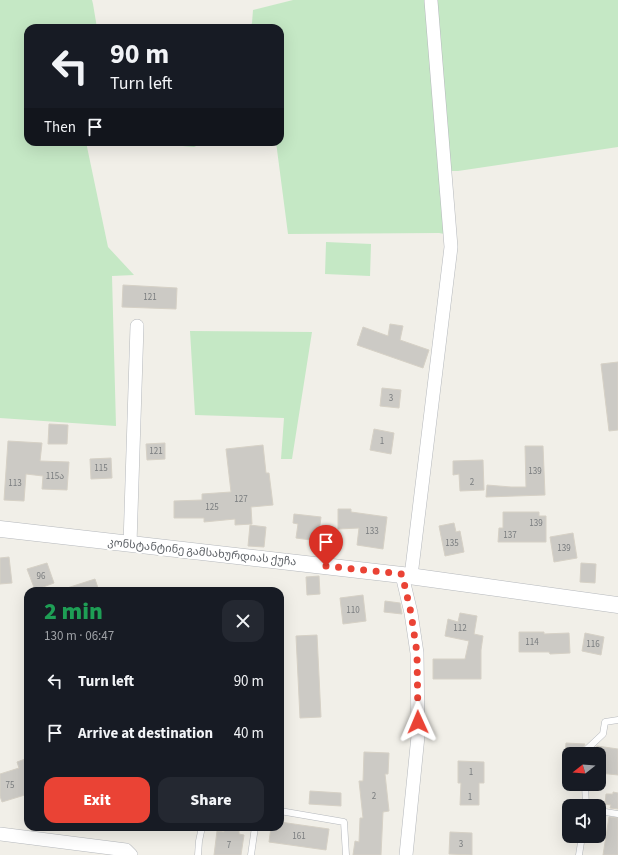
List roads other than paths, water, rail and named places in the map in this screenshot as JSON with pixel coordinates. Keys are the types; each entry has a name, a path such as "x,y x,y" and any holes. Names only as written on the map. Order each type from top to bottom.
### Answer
{"street":[{"path":"406,855 418,736 417,653 406,575 451,247 431,1"},
{"path":"130,544 137,326"},
{"name":"კონსტანტინე გამსახურდიას ქუჩა","path":"0,529 406,575 618,605"},
{"path":"0,834 126,850 131,855"}],"lane":[{"path":"589,747 603,734 605,722 618,720"},
{"path":"284,812 344,822 346,855"},
{"path":"606,812 618,814"},
{"path":"198,855 201,831"},
{"path":"251,855 254,831"},
{"path":"579,855 581,843"}]}
